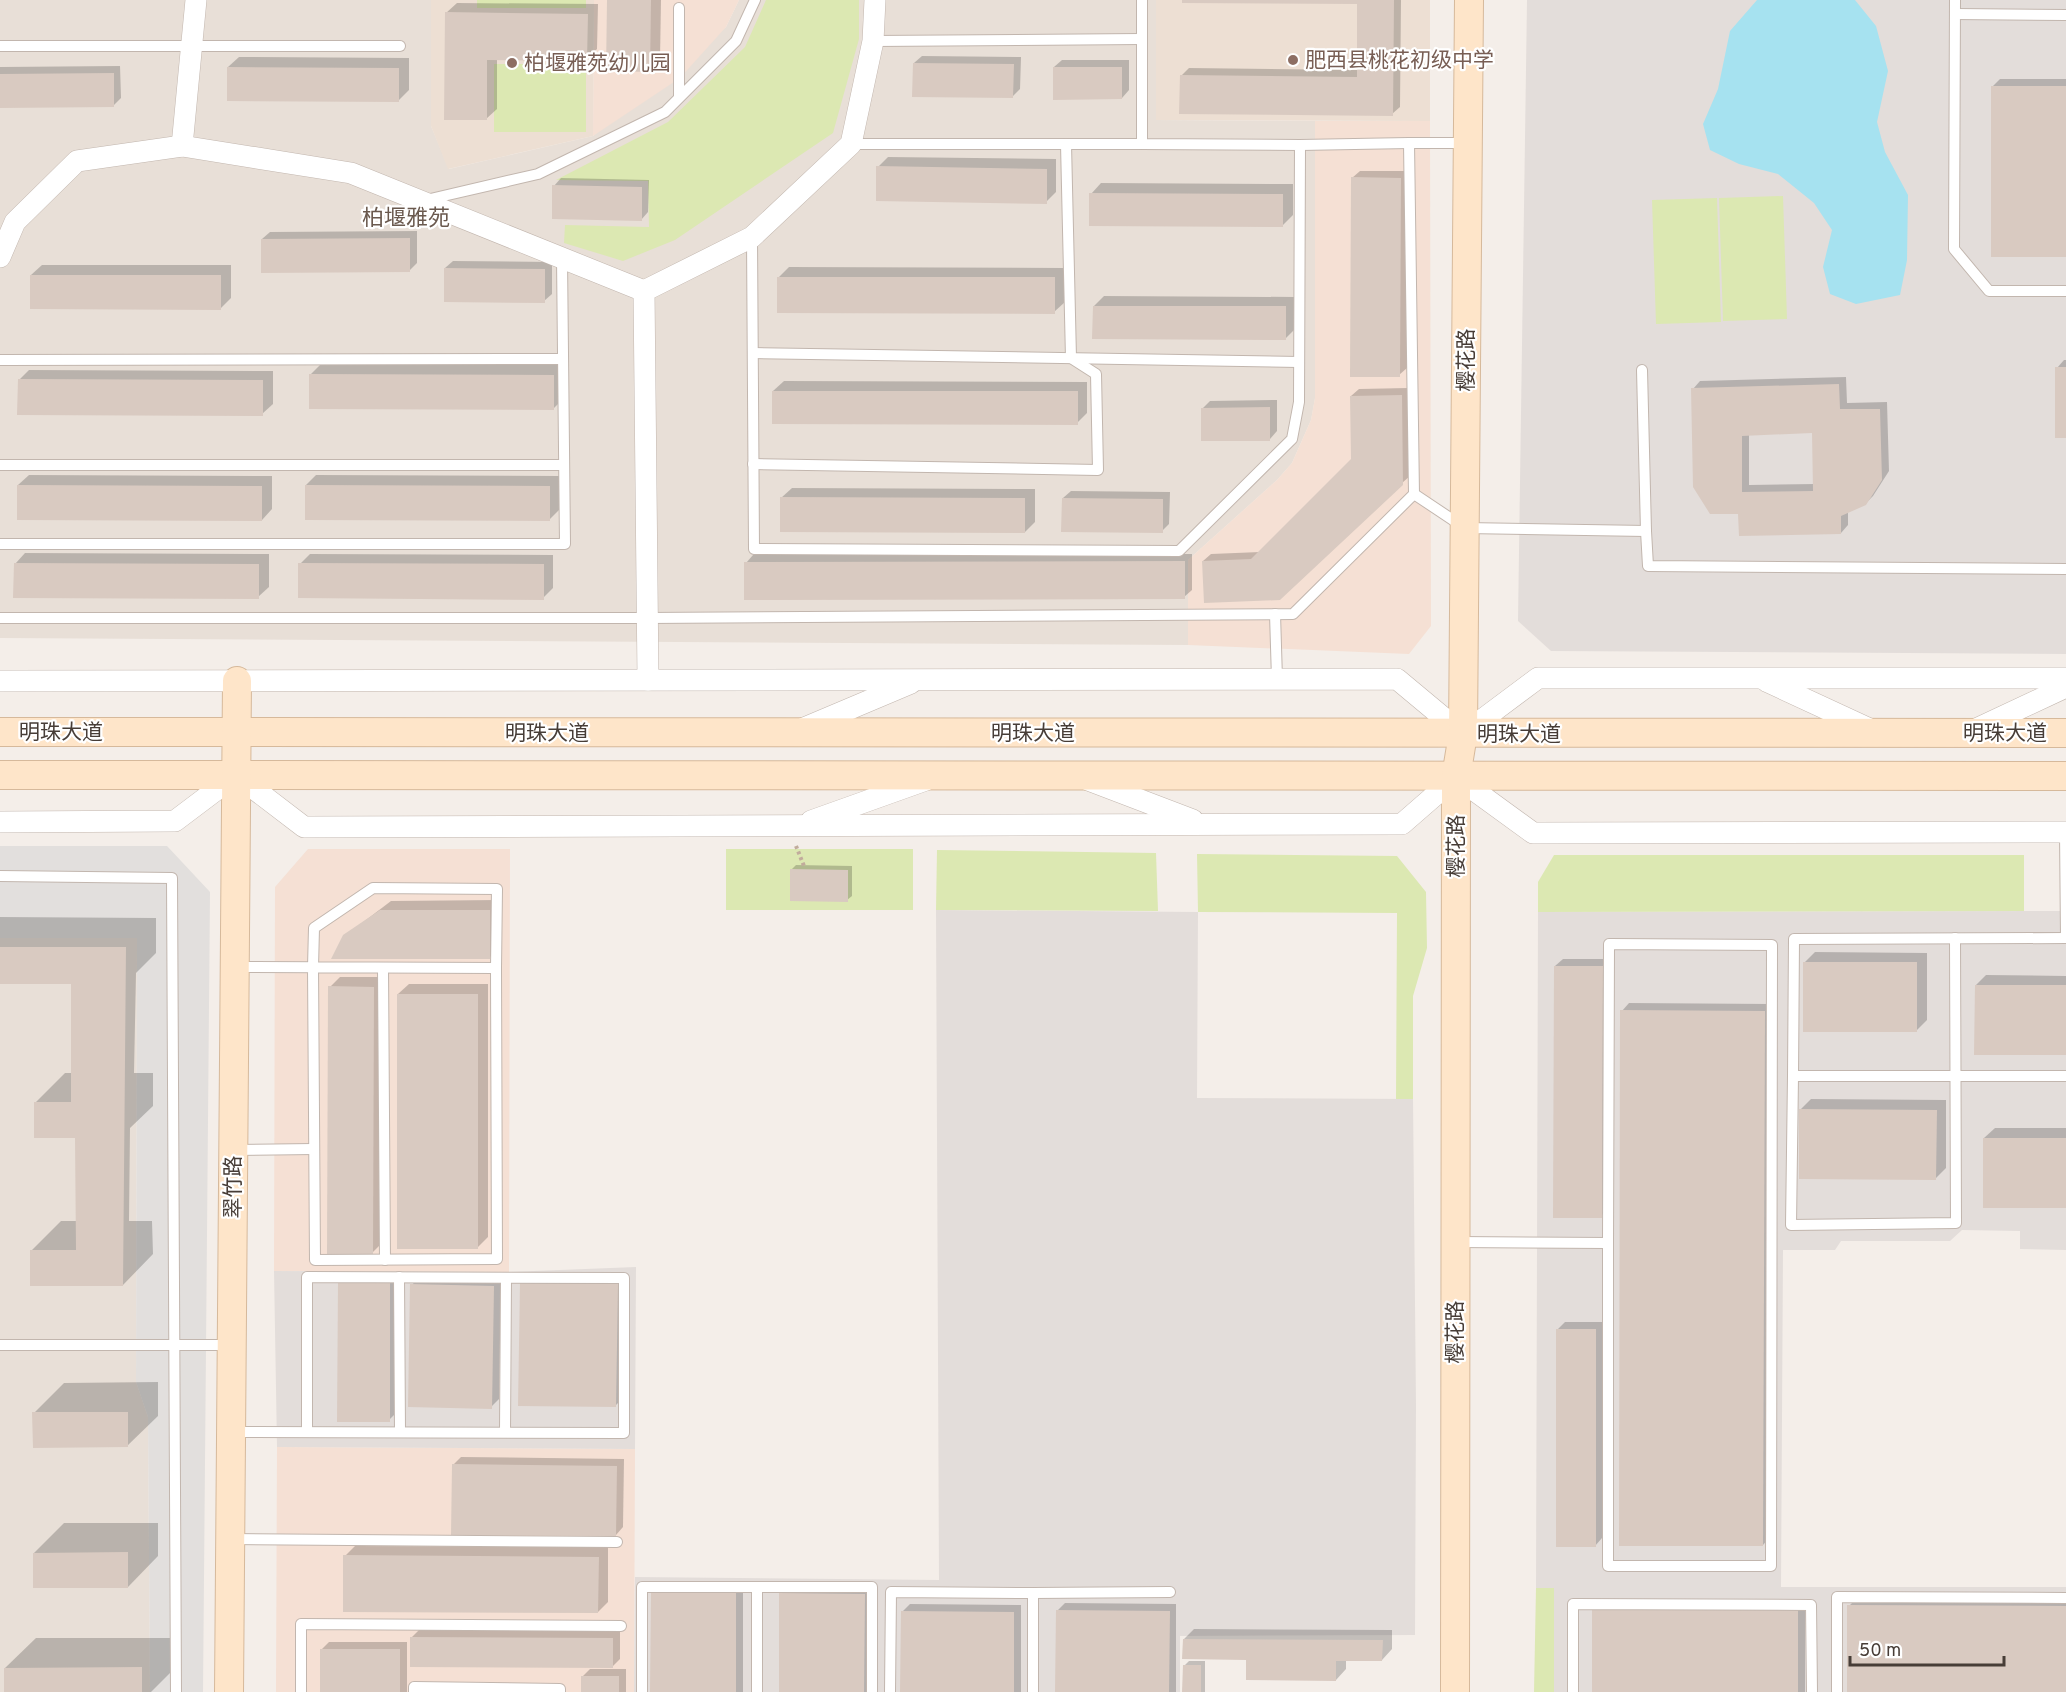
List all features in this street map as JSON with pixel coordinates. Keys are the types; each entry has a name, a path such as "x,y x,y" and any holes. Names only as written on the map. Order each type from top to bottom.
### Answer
{"main road":[{"name":"樱花路","path":"1455,1692 1456,777 1463,734 1469,0"},
{"name":"翠竹路","path":"229,1692 237,681"},
{"name":"明珠大道","path":"0,732 2066,733"},
{"path":"476,733 446,743 446,762 476,776"},
{"path":"1244,777 1270,766 1269,748 1246,734"},
{"path":"1715,776 1696,762 1697,749 1717,734"},
{"name":"明珠大道","path":"0,775 2066,776"}],"street":[{"path":"182,146 196,0"},
{"path":"0,257 15,222 77,161 182,146 351,173 644,291 752,237 851,144 873,41 875,0"},
{"path":"644,291 648,680"},
{"path":"0,681 1396,679 1463,734 1538,678 2066,678"},
{"path":"1761,678 1880,733"},
{"path":"792,733 920,680"},
{"path":"1969,733 2066,687"},
{"path":"0,822 175,821 236,775 304,827 1401,824 1456,777 1533,833 2039,832 2066,828"},
{"path":"796,826 937,776"},
{"path":"1079,777 1204,824"}],"lane":[{"path":"421,201 538,174 664,112 736,41 755,0"},
{"path":"1142,0 1142,144"},
{"path":"1955,0 1954,249 1989,291 2066,291"},
{"path":"679,8 679,97"},
{"path":"1955,14 2066,15"},
{"path":"873,41 1142,39"},
{"path":"0,46 400,46"},
{"path":"0,618 647,618 1293,614 1414,494 1408,143"},
{"path":"851,144 1468,143"},
{"path":"1066,144 1071,358"},
{"path":"752,237 754,549 1179,551 1292,439 1299,402 1300,145"},
{"path":"0,544 566,544 562,258"},
{"path":"753,354 1299,362"},
{"path":"753,464 1098,470 1096,374 1071,358"},
{"path":"0,360 563,359"},
{"path":"1642,370 1648,566 2066,570"},
{"path":"0,465 564,465"},
{"path":"1414,494 1465,528 1646,531"},
{"path":"1275,614 1277,679"},
{"path":"1955,938 1956,1223 1791,1225 1794,939 1955,938 2066,938 2066,828"},
{"path":"0,876 172,878 176,1692"},
{"path":"373,888 497,889 497,1259 315,1260 313,967 314,928 373,888"},
{"path":"1609,945 1772,945 1771,1566 1608,1566 1608,1243 1609,945"},
{"path":"235,967 496,968"},
{"path":"383,968 385,1260"},
{"path":"1792,1076 2066,1076"},
{"path":"234,1150 314,1149"},
{"path":"1455,1242 1608,1243"},
{"path":"231,1432 624,1433 624,1278 307,1277 307,1432"},
{"path":"399,1277 400,1432"},
{"path":"505,1432 506,1278"},
{"path":"0,1345 232,1345"},
{"path":"230,1539 617,1542"},
{"path":"642,1692 642,1587 872,1587 872,1692"},
{"path":"757,1587 757,1692"},
{"path":"890,1692 891,1592 1170,1592"},
{"path":"1033,1593 1033,1692"},
{"path":"1837,1692 1837,1597 2066,1598"},
{"path":"1573,1692 1573,1604 1811,1605 1812,1692"},
{"path":"301,1692 301,1624 621,1626"},
{"path":"414,1692 414,1687 560,1689 560,1692"}],"shaded area":[{"name":"柏堰雅苑","path":"0,0 431,0 431,126 449,169 593,136 726,27 739,0 1156,0 1156,120 1315,121 1315,398 1311,420 1292,463 1277,480 1188,560 1188,645 0,638"},
{"name":"柏堰雅苑幼儿园","path":"431,0 594,0 593,136 448,169 431,126"},
{"path":"594,0 739,0 726,27 680,78 593,136"},
{"name":"肥西县桃花初级中学","path":"1156,0 1430,0 1430,121 1156,120"},
{"path":"1527,0 2066,0 2066,654 1551,651 1518,621"},
{"path":"1315,121 1430,121 1431,626 1409,654 1188,645 1188,560 1277,480 1292,463 1311,420 1315,398"},
{"path":"0,846 167,846 210,892 203,1692 150,1692 148,1417 136,1382 137,938 0,938"},
{"path":"308,849 510,849 509,1272 274,1271 275,887"},
{"path":"936,910 1198,912 1197,1098 1413,1099 1416,1406 1415,1635 1180,1636 1180,1692 634,1692 635,1577 939,1580"},
{"path":"2066,911 2066,1250 2020,1249 2020,1231 1962,1230 1950,1241 1841,1241 1835,1250 1783,1250 1781,1587 2066,1587 2066,1692 1554,1692 1554,1588 1536,1588 1538,912"},
{"path":"0,938 137,938 136,1382 148,1417 150,1692 0,1692"},
{"path":"636,1267 635,1449 277,1447 274,1271 509,1272"},
{"path":"277,1447 635,1449 634,1692 276,1692"}],"green space":[{"path":"477,0 586,0 586,8 477,8"},
{"path":"766,0 859,0 859,39 833,133 675,240 623,261 564,243 565,225 649,227 648,181 556,180 668,122 745,47"},
{"path":"494,64 586,64 586,132 494,132"},
{"path":"1783,196 1787,319 1723,321 1719,198"},
{"path":"1717,198 1721,322 1656,324 1652,200"},
{"path":"726,849 913,849 913,910 726,910"},
{"path":"937,850 1156,853 1158,911 936,910"},
{"path":"1197,854 1397,856 1426,892 1427,948 1413,996 1413,1099 1396,1099 1397,913 1198,912"},
{"path":"1554,855 2024,855 2024,911 1538,912 1538,882"},
{"path":"1536,1588 1554,1588 1554,1692 1534,1692"}],"water":[{"path":"1757,0 1855,0 1876,26 1888,71 1877,122 1885,152 1908,195 1907,260 1900,295 1856,304 1830,294 1823,267 1832,230 1814,203 1778,174 1739,164 1710,150 1703,124 1718,89 1730,31"}],"building":[{"path":"607,0 651,0 650,72 606,71"},
{"path":"1182,0 1394,0 1393,116 1179,114 1180,75 1357,77 1357,4 1182,3"},
{"path":"445,12 588,14 587,61 487,60 487,120 444,120"},
{"path":"913,63 1014,64 1013,98 912,97"},
{"path":"227,67 399,68 399,102 227,101"},
{"path":"1053,67 1122,67 1122,99 1053,100"},
{"path":"114,73 114,107 0,108 0,74"},
{"path":"1991,86 2066,86 2066,257 1991,257"},
{"path":"876,166 1047,169 1047,204 876,201"},
{"path":"1351,177 1401,178 1400,377 1350,377"},
{"path":"552,185 642,187 642,221 552,219"},
{"path":"1089,193 1283,194 1283,227 1089,226"},
{"path":"410,238 410,272 261,273 261,239"},
{"path":"444,268 545,269 545,303 444,302"},
{"path":"30,275 221,275 221,310 30,309"},
{"path":"777,277 1055,277 1055,314 777,313"},
{"path":"1093,306 1286,306 1286,340 1092,339"},
{"path":"2055,367 2066,367 2066,438 2055,438"},
{"path":"309,374 554,375 554,410 309,409"},
{"path":"18,379 263,380 263,416 17,415"},
{"path":"1839,384 1840,409 1880,409 1882,480 1866,505 1841,516 1841,534 1739,536 1738,514 1710,514 1693,487 1691,388","holes":["1812,433 1813,491 1742,492 1742,436"]},
{"path":"772,391 1078,391 1078,425 772,424"},
{"path":"1402,395 1403,485 1280,600 1204,603 1202,561 1251,559 1351,459 1350,396"},
{"path":"1270,407 1270,441 1201,441 1201,408"},
{"path":"17,485 262,486 262,521 17,520"},
{"path":"305,485 550,486 550,521 305,520"},
{"path":"780,497 1025,498 1025,533 780,532"},
{"path":"1062,498 1163,499 1163,533 1061,532"},
{"path":"1185,561 1185,599 744,600 744,562"},
{"path":"14,563 259,564 259,599 13,598"},
{"path":"298,563 544,564 544,600 298,598"},
{"path":"790,869 848,870 848,902 790,901"},
{"path":"380,910 490,910 490,959 331,959 343,935"},
{"path":"0,947 126,947 123,1286 30,1286 30,1250 76,1250 75,1138 34,1138 34,1102 71,1102 71,984 0,984"},
{"path":"1803,962 1917,962 1917,1032 1803,1032"},
{"path":"1554,966 1603,966 1602,1218 1553,1218"},
{"path":"1975,985 2066,985 2066,1055 1974,1055"},
{"path":"328,986 374,987 373,1255 327,1254"},
{"path":"397,994 478,994 478,1249 397,1249"},
{"path":"1620,1010 1765,1011 1763,1546 1619,1546"},
{"path":"1799,1109 1937,1110 1936,1180 1799,1179"},
{"path":"1983,1138 2066,1138 2066,1208 1983,1208"},
{"path":"338,1282 390,1282 390,1422 337,1422"},
{"path":"520,1283 618,1284 616,1407 518,1406"},
{"path":"410,1284 494,1286 492,1409 408,1407"},
{"path":"1556,1329 1596,1329 1596,1547 1556,1547"},
{"path":"32,1412 128,1412 128,1447 33,1448"},
{"path":"452,1464 617,1466 616,1536 451,1535"},
{"path":"128,1552 128,1588 33,1588 33,1553"},
{"path":"343,1555 599,1557 598,1613 343,1612"},
{"path":"651,1592 736,1593 736,1692 650,1692"},
{"path":"779,1593 865,1594 864,1692 779,1692"},
{"path":"1847,1605 2066,1606 2066,1692 1847,1692"},
{"path":"1592,1609 1798,1609 1798,1692 1592,1692"},
{"path":"1056,1610 1170,1611 1169,1692 1055,1692"},
{"path":"901,1611 1014,1612 1014,1692 900,1692"},
{"path":"410,1637 613,1638 613,1668 410,1667"},
{"path":"1183,1639 1383,1640 1382,1661 1336,1661 1336,1681 1246,1680 1246,1660 1182,1659"},
{"path":"320,1649 400,1649 400,1692 320,1692"},
{"path":"1183,1665 1201,1665 1201,1692 1182,1692"},
{"path":"142,1667 142,1692 4,1692 4,1668"},
{"path":"581,1676 619,1676 619,1692 581,1692"}],"place":[{"name":"肥西县桃花初级中学","path":"1293,60"},
{"name":"柏堰雅苑幼儿园","path":"512,63"}],"district":[{"name":"柏堰雅苑","path":"406,217"}]}
